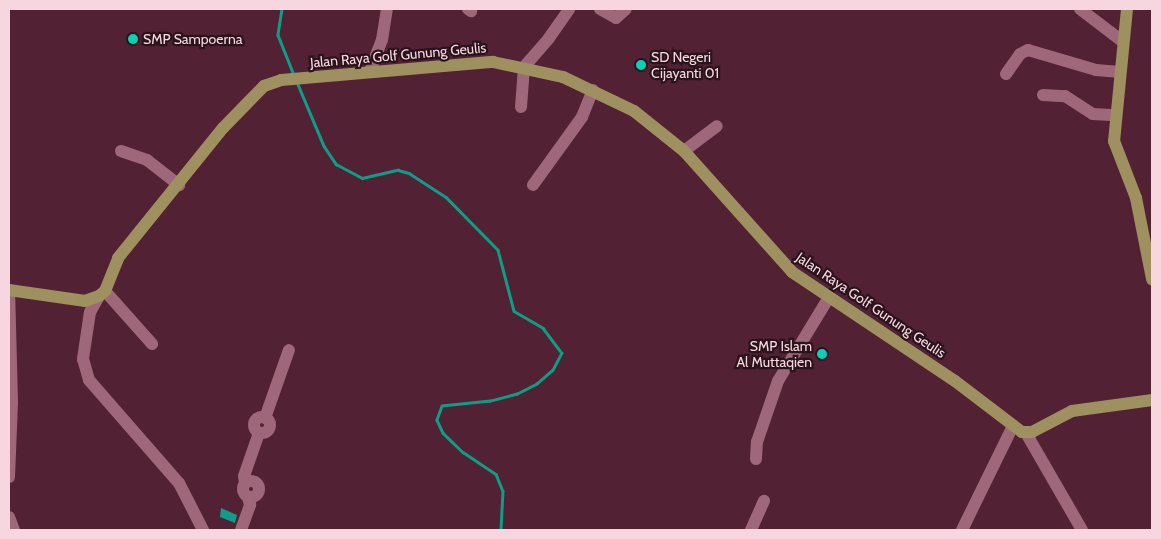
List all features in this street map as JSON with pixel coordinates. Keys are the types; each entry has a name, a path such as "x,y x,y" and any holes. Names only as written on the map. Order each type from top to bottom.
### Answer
{"main road":[{"path":"1127,9 1115,115 1115,148 1136,198 1152,279"},
{"name":"Jalan Raya Golf Gunung Geulis","path":"102,294 118,258 252,97 264,86 281,80 477,61 524,67 593,90 634,111 684,151 772,252 792,272 955,381 1013,426 1026,432"},
{"path":"9,290 85,301 102,294"},
{"path":"1026,432 1072,411 1152,400"}],"street":[{"path":"370,71 382,40 387,9"},
{"path":"521,107 524,67 550,38 570,9"},
{"path":"600,9 616,18 626,9"},
{"path":"1080,9 1122,41"},
{"path":"1006,74 1020,54 1028,50 1096,70 1120,72"},
{"path":"533,185 582,117 593,90"},
{"path":"1043,95 1065,96 1093,114 1115,115"},
{"path":"684,151 717,126"},
{"path":"121,151 147,160 179,185"},
{"path":"9,290 9,476"},
{"path":"152,344 102,294 90,312 83,359 89,380 178,483 203,530"},
{"path":"756,459 758,442 778,381 829,297"},
{"path":"241,530 250,506 248,496 257,494 258,485 250,481 245,484 244,476 259,433 254,423 264,418 289,350"},
{"path":"962,530 1013,426"},
{"path":"1026,432 1082,530"},
{"path":"751,530 764,500"},
{"path":"9,517 14,530"}],"shaded area":[{"path":"221,508 237,515 235,523 220,517"}],"waterway":[{"path":"282,9 278,35 294,75"},
{"path":"297,82 324,146 336,164 362,178 398,170 409,173 446,197 498,250 514,311 543,328 562,353 553,370 537,384 517,394 490,401 442,406 437,420 443,433 463,452 496,474 503,491 501,530"}],"place":[{"name":"SMP Sampoerna","path":"133,39"},
{"name":"SD Negeri Cijayanti 01","path":"641,65"},
{"name":"SMP Islam Al Muttaqien","path":"822,354"}]}
